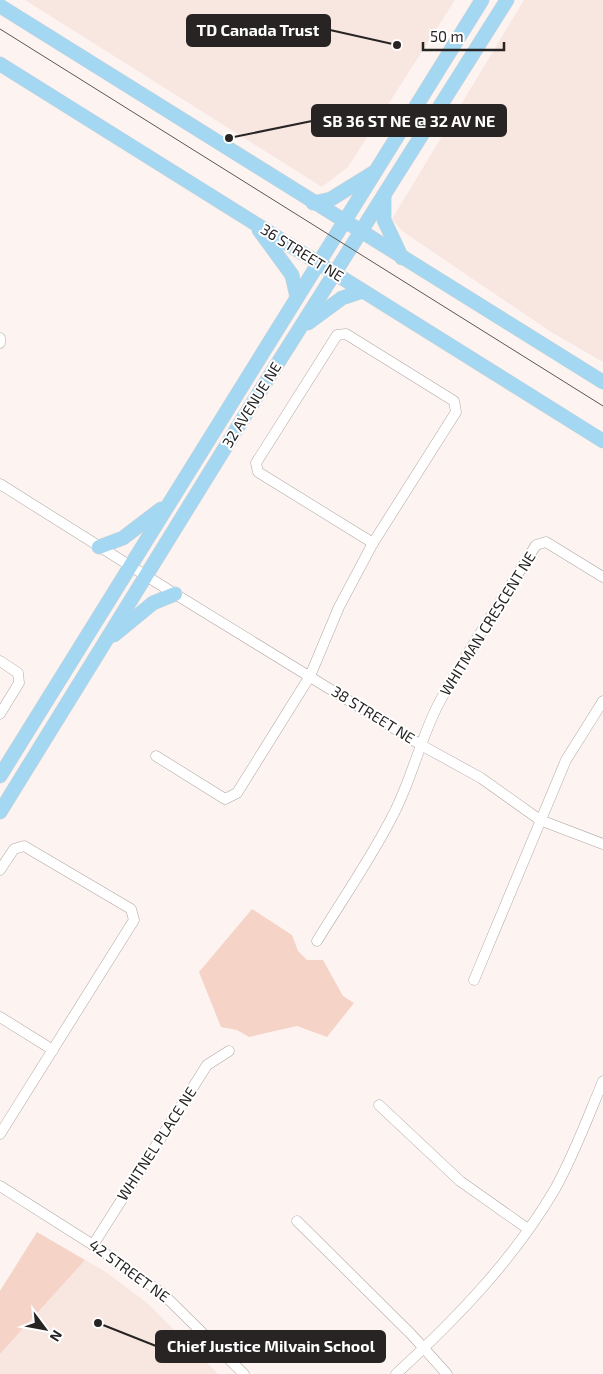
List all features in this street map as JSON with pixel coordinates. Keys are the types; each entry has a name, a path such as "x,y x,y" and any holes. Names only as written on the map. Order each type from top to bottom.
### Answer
{"main road":[{"name":"32 AVENUE NE","path":"0,776 482,0"},
{"name":"32 AVENUE NE","path":"0,812 360,232 507,0"},
{"path":"0,6 313,203 603,382"},
{"name":"36 STREET NE","path":"0,64 603,441"},
{"path":"313,203 332,199 376,171"},
{"path":"384,194 384,220 402,258"},
{"path":"254,223 292,275 297,297"},
{"path":"298,332 336,302 363,291"},
{"path":"99,547 123,538 171,501"},
{"path":"105,641 154,603 175,594"}],"street":[{"path":"156,756 225,799 237,793 310,676 339,607 373,544 456,412 454,402 346,334 336,335 256,463 258,472 373,544"},
{"path":"0,338 0,343"},
{"name":"38 STREET NE","path":"0,484 421,745 481,778 540,820 603,844"},
{"name":"WHITMAN CRESCENT NE","path":"421,745 453,678 536,546 546,542 603,577"},
{"path":"0,661 18,673 19,684 0,714"},
{"path":"474,980 566,760 603,701"},
{"path":"317,941 392,818 408,785 421,745"},
{"path":"0,870 14,849 24,846 131,909 134,920 0,1134"},
{"path":"0,1017 53,1050"},
{"name":"WHITNEL PLACE NE","path":"93,1245 207,1065 229,1051"},
{"path":"396,1374 471,1301 501,1266 528,1229 555,1189 603,1081"},
{"path":"379,1106 460,1181 528,1229"},
{"name":"42 STREET NE","path":"0,1186 93,1245 162,1293 244,1374"},
{"path":"297,1221 424,1348 447,1374"}],"shaded area":[{"path":"25,0 455,0 348,167 322,187"},
{"path":"524,0 603,0 603,362 551,332 402,231 392,219"},
{"path":"252,909 292,935 298,951 307,960 323,960 343,996 354,1003 327,1037 297,1026 249,1037 237,1030 221,1027 199,972"},
{"path":"37,1232 85,1260 0,1354 0,1291"},
{"path":"85,1260 106,1272 147,1303 218,1374 0,1374 0,1354"}],"tram line":[{"path":"0,29 603,406"}],"place":[{"name":"TD Canada Trust","path":"397,45"},
{"name":"SB 36 ST NE @ 32 AV NE","path":"229,138"},
{"name":"Chief Justice Milvain School","path":"98,1323"}]}
